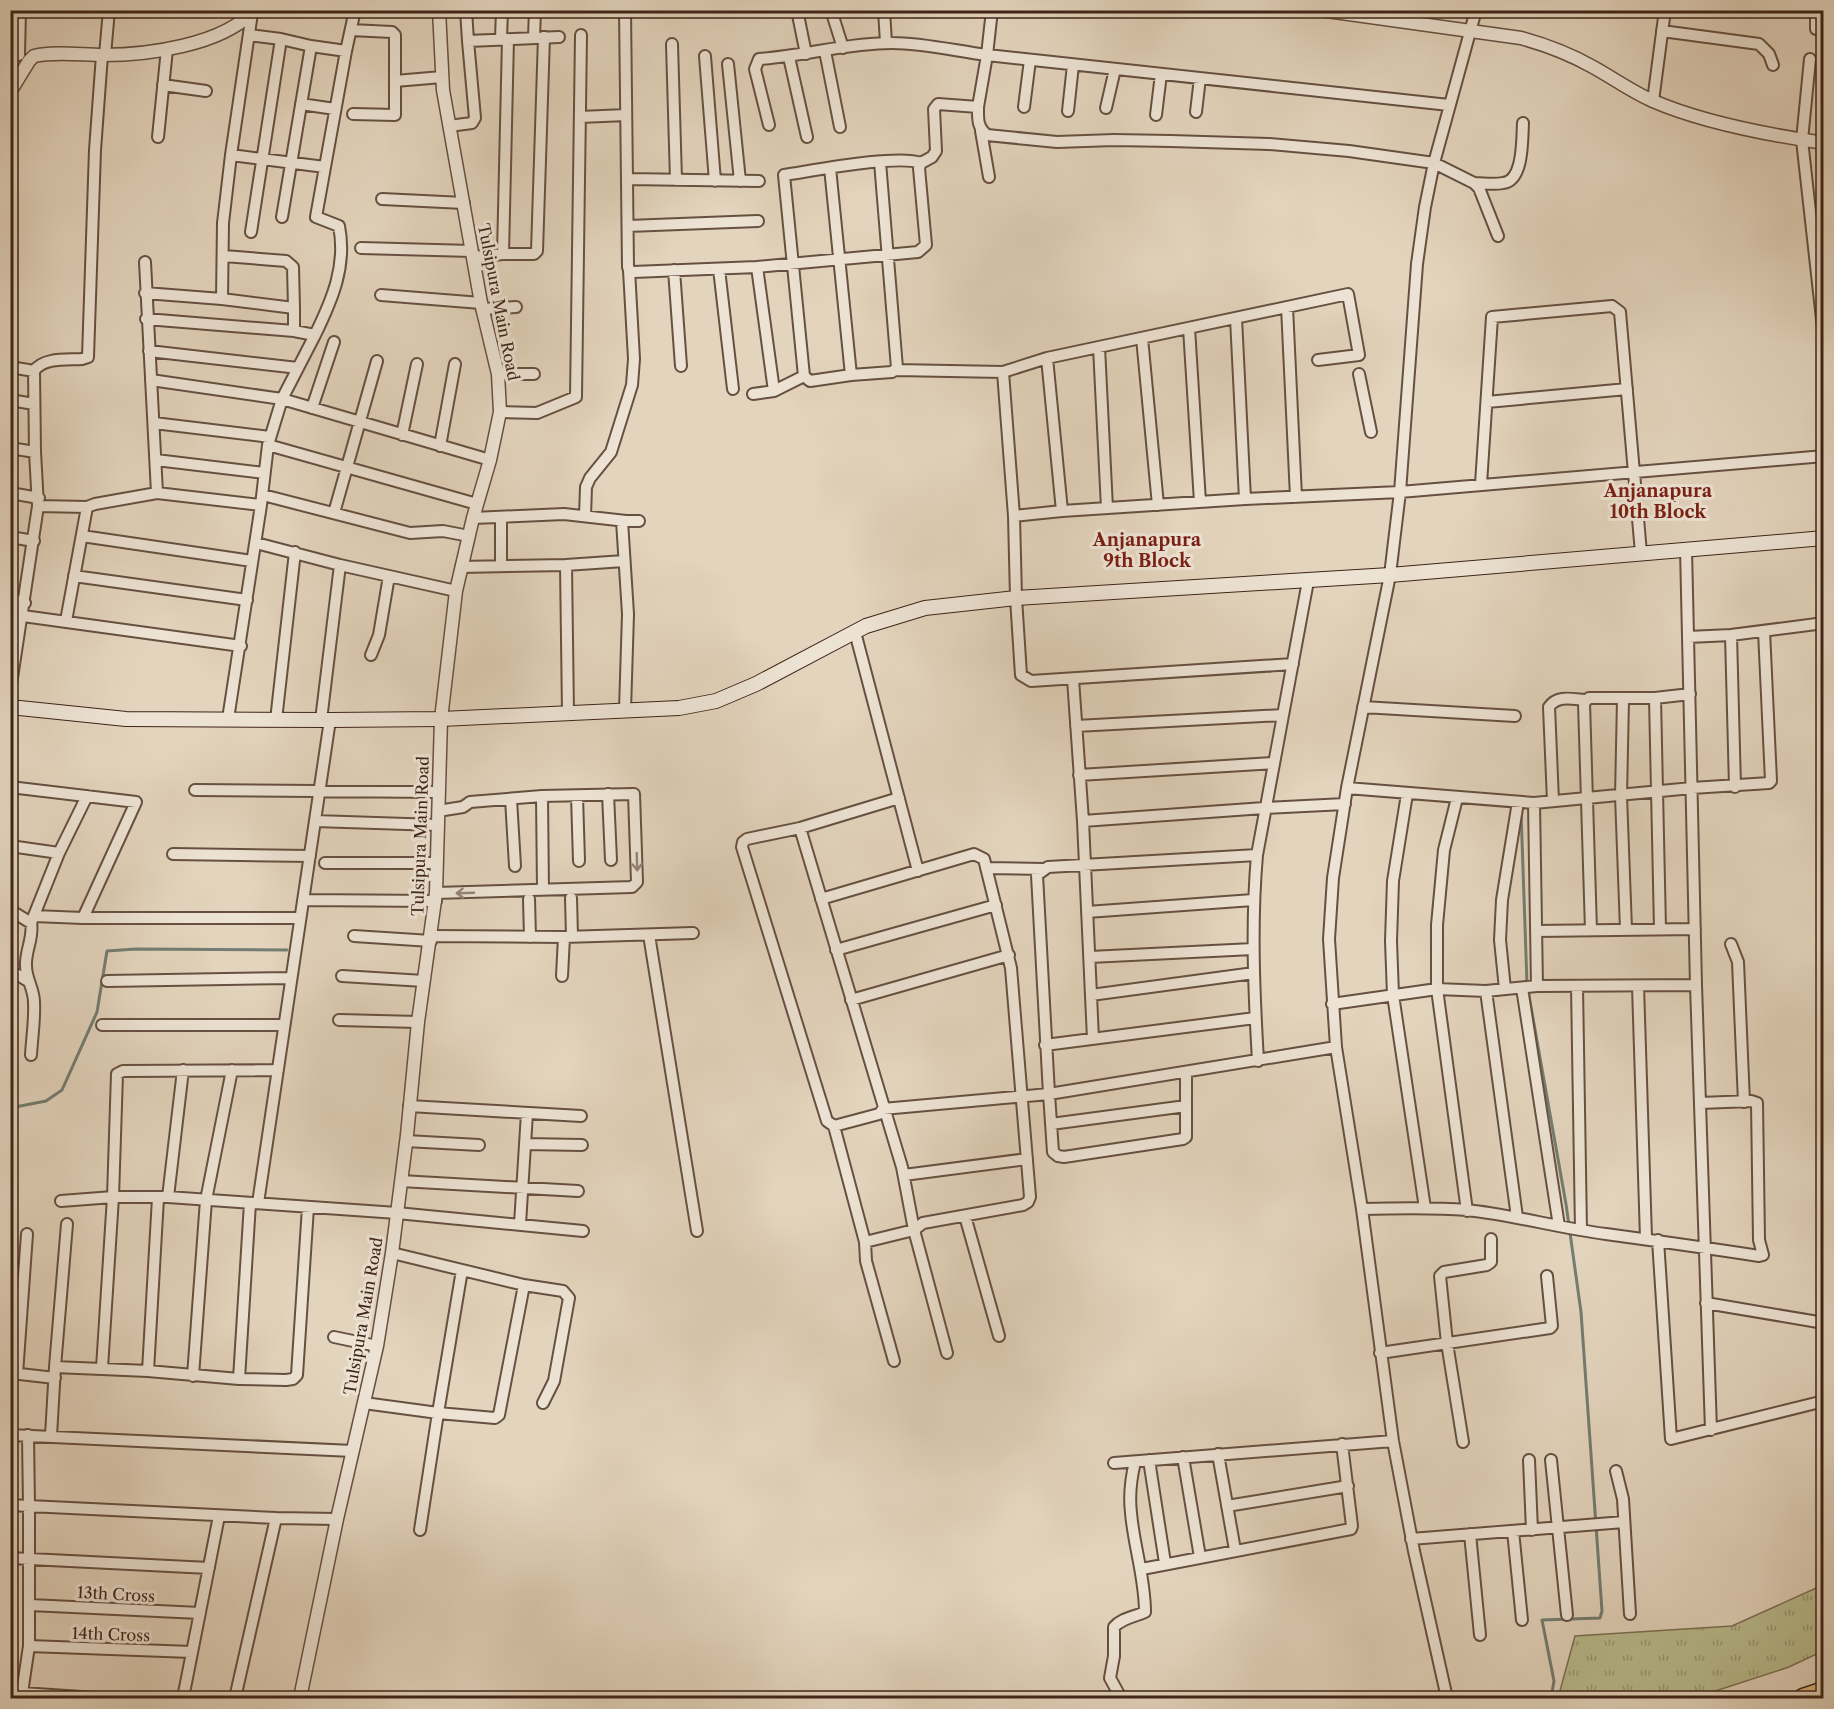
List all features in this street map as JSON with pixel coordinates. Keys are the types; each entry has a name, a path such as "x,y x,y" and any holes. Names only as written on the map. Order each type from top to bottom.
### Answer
{"highway":[{"path":"1803,1698 1824,1690"}],"main road":[{"path":"10,707 126,719 276,720 441,719 679,708 716,701 756,684 866,626 925,608 1016,598 1390,575 1824,538"}],"street":[{"path":"20,10 15,55 34,56 135,55 167,49 223,34 253,12"},
{"path":"10,691 25,603 38,502 34,371 44,362 88,357 95,150 109,10"},
{"path":"228,719 256,543 269,441 282,399 334,294 340,264 339,226 316,217 345,51 356,10"},
{"name":"Tulsipura Main Road","path":"300,1698 377,1346 392,1253 418,1022 436,897 441,719 456,591 500,412 498,374 481,306 449,126 442,77 439,10"},
{"path":"449,126 472,123 475,118 465,10"},
{"path":"502,10 505,39 503,254"},
{"path":"362,248 472,254 534,254 537,251 539,37 535,10"},
{"path":"585,516 586,487 590,478 611,452 632,385 634,359 629,270 625,10"},
{"path":"796,10 806,54"},
{"path":"831,10 843,48"},
{"path":"884,10 886,43"},
{"path":"989,177 981,131 977,122 992,10"},
{"path":"1320,10 1521,38 1553,47 1653,101 1707,118 1824,143"},
{"path":"1447,1698 1411,1539 1393,1441 1362,1209 1336,1047 1329,939 1333,878 1347,788 1390,575 1400,492 1417,264 1425,207 1449,105 1476,10"},
{"path":"1653,101 1665,10"},
{"path":"1816,10 1816,29"},
{"path":"222,299 223,223 253,12"},
{"path":"351,30 394,33 394,115 353,114"},
{"path":"1662,31 1759,44 1769,54 1773,65"},
{"path":"249,34 345,51"},
{"path":"500,412 537,413 576,397 581,34"},
{"path":"468,42 559,37"},
{"path":"251,232 281,39"},
{"path":"770,125 755,69 759,59 886,43 911,44 987,56 1449,105"},
{"path":"672,44 676,180"},
{"path":"282,217 310,46"},
{"path":"158,137 167,49"},
{"path":"825,51 840,127"},
{"path":"10,92 34,56"},
{"path":"705,56 715,181"},
{"path":"789,57 807,137"},
{"path":"1810,59 1802,140 1824,337"},
{"path":"1024,107 1030,60"},
{"path":"728,64 740,181"},
{"path":"1068,111 1073,65"},
{"path":"1106,108 1115,69"},
{"path":"1156,115 1161,74"},
{"path":"395,81 442,77"},
{"path":"1196,112 1200,78"},
{"path":"163,85 206,91"},
{"path":"301,104 335,109"},
{"path":"629,270 633,272 757,267 918,252 926,245 919,168 921,163 932,157 936,151 935,106 938,104 978,107"},
{"path":"580,117 626,115"},
{"path":"1474,183 1506,183 1514,178 1521,156 1523,123"},
{"path":"981,131 987,135 1057,142 1114,140 1269,144 1349,151 1434,163 1474,183 1479,188 1498,236"},
{"path":"231,155 325,167"},
{"path":"921,163 915,161 880,162 784,175 804,376 810,381 896,370 1003,372 1047,358 1348,294 1359,355 1318,360"},
{"path":"880,162 896,370"},
{"path":"830,168 851,375"},
{"path":"628,179 759,182"},
{"path":"382,199 464,203"},
{"path":"628,226 758,221"},
{"path":"1812,229 1824,232"},
{"path":"224,256 290,263 293,267 294,331"},
{"path":"145,262 146,319 157,493"},
{"path":"757,267 774,391"},
{"path":"719,269 733,388"},
{"path":"674,270 681,366"},
{"path":"146,293 294,308"},
{"path":"381,296 481,306 516,307"},
{"path":"1481,484 1492,317 1612,306 1620,312 1641,553"},
{"path":"1287,307 1296,497"},
{"path":"1236,318 1245,499"},
{"path":"146,319 294,331 315,335"},
{"path":"1190,328 1200,502"},
{"path":"1142,338 1158,505"},
{"path":"312,408 334,342"},
{"path":"1099,347 1107,508"},
{"path":"149,351 298,368"},
{"path":"1047,358 1062,511"},
{"path":"334,513 376,362"},
{"path":"440,446 455,363"},
{"path":"402,435 417,364"},
{"path":"10,367 34,371"},
{"path":"1003,372 1014,516 1021,675 1031,681 1293,664"},
{"path":"498,374 534,374"},
{"path":"1359,374 1371,432"},
{"path":"753,394 774,391 804,376"},
{"path":"151,380 282,399 490,460"},
{"path":"1487,402 1627,389"},
{"path":"10,400 34,404"},
{"path":"154,423 269,441 345,468 477,504"},
{"path":"10,448 35,452"},
{"path":"1014,516 1245,499 1400,492 1824,456"},
{"path":"156,460 264,473"},
{"path":"10,493 38,502 87,507 157,493 262,500 334,513 410,533 443,531 470,536"},
{"path":"66,621 87,507"},
{"path":"473,518 564,514 639,521"},
{"path":"501,517 501,566"},
{"path":"622,521 628,614 626,710"},
{"path":"82,536 252,561"},
{"path":"10,537 34,541"},
{"path":"256,543 456,591"},
{"path":"1686,549 1696,985 1711,1430"},
{"path":"276,720 295,552"},
{"path":"461,567 566,565 624,561"},
{"path":"239,1379 254,1203 278,1070 319,792 340,565"},
{"path":"566,565 568,713"},
{"path":"74,576 247,600"},
{"path":"371,655 380,635 389,576"},
{"path":"1258,1061 1253,949 1253,900 1257,855 1308,581"},
{"path":"10,600 25,603"},
{"path":"23,615 240,646"},
{"path":"1688,637 1731,635 1824,623"},
{"path":"1347,788 1534,803 1692,788 1766,784 1770,781 1764,631"},
{"path":"855,632 918,871"},
{"path":"1731,635 1735,786"},
{"path":"1073,679 1083,821 1093,1039"},
{"path":"1554,801 1550,703 1559,699 1655,698 1690,694"},
{"path":"1655,698 1660,929"},
{"path":"1623,699 1621,796 1626,929"},
{"path":"1585,700 1591,930"},
{"path":"1363,707 1515,716"},
{"path":"1076,726 1284,715"},
{"path":"1079,775 1274,763"},
{"path":"10,787 136,802 83,918"},
{"path":"195,790 438,792"},
{"path":"608,794 611,860"},
{"path":"1407,794 1393,881 1391,941 1393,995 1425,1208"},
{"path":"31,1055 34,1002 26,965 32,920 59,853 87,795"},
{"path":"303,900 436,897 632,887 637,884 635,795 542,796 470,802 463,807 438,811"},
{"path":"542,796 543,890"},
{"path":"577,796 579,861"},
{"path":"894,1361 866,1261 865,1242 834,1126 827,1121 742,847 743,842 747,839 800,828 899,798"},
{"path":"1457,798 1444,850 1437,925 1437,989 1467,1210"},
{"path":"511,799 515,866"},
{"path":"1505,989 1500,940 1502,900 1518,802"},
{"path":"1534,803 1537,986"},
{"path":"1083,821 1345,804"},
{"path":"315,821 437,825"},
{"path":"800,828 904,1176 914,1230 947,1353"},
{"path":"10,846 59,853"},
{"path":"173,854 310,856"},
{"path":"821,899 974,854 984,859 1009,955 1027,1159 1028,1202 1023,1205 923,1223 914,1230 865,1242"},
{"path":"986,868 1044,869 1257,855"},
{"path":"325,863 437,863"},
{"path":"1044,869 1037,875 1045,1045 1053,1152 1064,1157 1183,1139 1186,1137 1186,1072"},
{"path":"562,976 571,898"},
{"path":"529,900 530,937"},
{"path":"1087,912 1253,900"},
{"path":"836,950 996,905"},
{"path":"10,910 32,920 300,918"},
{"path":"1536,931 1695,929"},
{"path":"354,936 431,939 693,933"},
{"path":"649,935 697,1231"},
{"path":"1731,944 1738,962 1744,1102"},
{"path":"1090,957 1253,949"},
{"path":"851,1000 1009,955"},
{"path":"1091,995 1254,973"},
{"path":"10,974 18,975 28,981"},
{"path":"342,976 424,981"},
{"path":"107,981 291,978"},
{"path":"1332,1004 1437,989 1486,991 1537,986 1696,985"},
{"path":"1577,986 1581,1230"},
{"path":"1638,986 1646,1238"},
{"path":"1522,988 1559,1226"},
{"path":"1486,991 1517,1217"},
{"path":"1045,1045 1255,1018"},
{"path":"339,1020 418,1022"},
{"path":"102,1025 283,1024"},
{"path":"834,1126 879,1114 883,1109 1049,1094 1336,1047"},
{"path":"148,1371 163,1198 183,1070"},
{"path":"102,1368 113,1197 117,1074 123,1071 278,1070"},
{"path":"193,1376 206,1200 232,1071"},
{"path":"1362,1209 1467,1210 1581,1230 1763,1255 1759,1240 1756,1103 1700,1103"},
{"path":"409,1106 581,1116"},
{"path":"1051,1124 1186,1106"},
{"path":"520,1224 527,1113"},
{"path":"406,1141 479,1145"},
{"path":"525,1144 582,1145"},
{"path":"904,1176 1027,1159"},
{"path":"401,1181 578,1191"},
{"path":"61,1201 113,1197 206,1200 397,1212 584,1230"},
{"path":"27,1234 14,1373 102,1368 239,1379 286,1380 293,1379 297,1375 308,1207"},
{"path":"966,1216 999,1336"},
{"path":"51,1436 67,1224"},
{"path":"1463,1442 1447,1343 1440,1276 1444,1272 1487,1265 1491,1262 1491,1239"},
{"path":"1658,1240 1670,1436 1673,1439 1824,1401"},
{"path":"392,1253 524,1285 563,1291 569,1298 554,1381 543,1403"},
{"path":"420,1530 462,1270"},
{"path":"1380,1353 1550,1328 1552,1326 1547,1276"},
{"path":"364,1403 495,1418 499,1415 524,1285"},
{"path":"1706,1303 1824,1323"},
{"path":"334,1337 377,1346"},
{"path":"10,1435 353,1451"},
{"path":"28,1436 30,1605 29,1646 22,1696 96,1698"},
{"path":"1114,1463 1393,1441"},
{"path":"1142,1569 1351,1529 1342,1444"},
{"path":"1218,1454 1235,1551"},
{"path":"1183,1457 1200,1557"},
{"path":"1149,1460 1165,1563"},
{"path":"1529,1460 1532,1530"},
{"path":"1551,1460 1567,1615"},
{"path":"1121,1698 1115,1691 1110,1678 1114,1656 1114,1627 1120,1620 1145,1611 1142,1569 1131,1512 1131,1479 1135,1462"},
{"path":"1616,1470 1623,1499 1630,1614"},
{"path":"1227,1506 1348,1486"},
{"path":"10,1505 219,1516 338,1519"},
{"path":"183,1698 219,1516"},
{"path":"235,1698 276,1518"},
{"path":"1411,1539 1624,1522"},
{"path":"1513,1531 1522,1620"},
{"path":"1470,1534 1480,1635"},
{"path":"10,1558 209,1568"},
{"name":"13th Cross","path":"30,1605 200,1613"},
{"name":"14th Cross","path":"29,1646 192,1652"}],"green space":[{"path":"1823,1585 1823,1651 1789,1667 1694,1698 1558,1698 1575,1636 1732,1626"}],"waterway":[{"path":"1521,811 1527,984"},
{"path":"10,1108 46,1101 62,1090 97,1012 107,951 136,949 287,950"},
{"path":"1528,990 1566,1204 1581,1312 1602,1611 1600,1618 1542,1620 1554,1681 1551,1698"}],"district":[{"name":"Anjanapura 10th Block","path":"1658,501"},
{"name":"Anjanapura 9th Block","path":"1147,550"}]}
